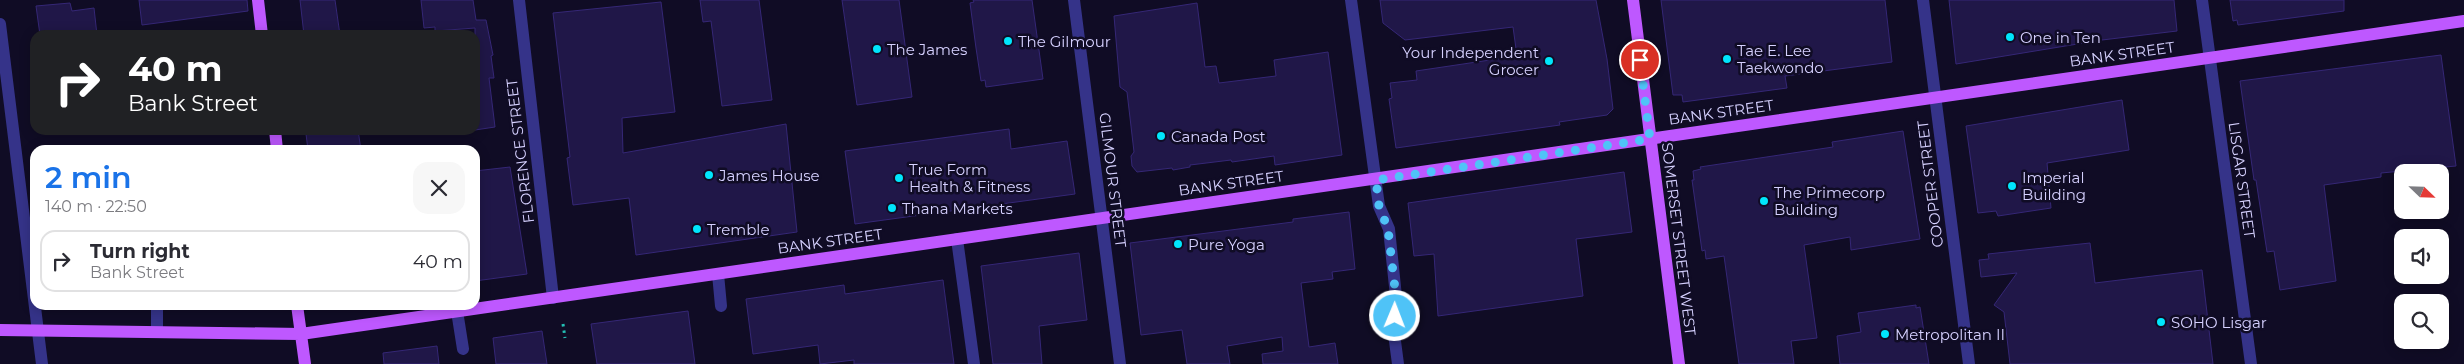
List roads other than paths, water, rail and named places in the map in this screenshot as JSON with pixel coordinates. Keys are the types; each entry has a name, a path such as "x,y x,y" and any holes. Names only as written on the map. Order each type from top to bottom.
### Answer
{"main road":[{"path":"258,0 261,30"},
{"name":"SOMERSET STREET WEST","path":"1633,0 1679,364"},
{"name":"BANK STREET","path":"480,308 1101,217 1376,180 2464,21"},
{"path":"298,310 305,364"},
{"name":"BANK STREET","path":"0,330 301,334 464,310"}],"street":[{"name":"FLORENCE STREET","path":"519,0 553,298"},
{"name":"GILMOUR STREET","path":"1074,0 1120,364"},
{"path":"1351,0 1379,206 1388,229 1397,306 1393,326 1398,364"},
{"name":"COOPER STREET","path":"1923,0 1937,98 1969,364"},
{"name":"LISGAR STREET","path":"2202,0 2251,364"},
{"path":"0,24 30,273"},
{"path":"957,239 974,364"},
{"path":"718,274 721,306"},
{"path":"34,310 42,364"},
{"path":"157,310 157,332"},
{"path":"457,311 463,349"}],"place":[{"name":"One in Ten","path":"2010,37"},
{"name":"The Gilmour","path":"1008,41"},
{"name":"The James","path":"877,49"},
{"name":"Tae E. Lee Taekwondo","path":"1727,59"},
{"name":"Your Independent Grocer","path":"1549,61"},
{"name":"Canada Post","path":"1161,136"},
{"name":"James House","path":"709,175"},
{"name":"True Form Health & Fitness","path":"899,178"},
{"name":"Imperial Building","path":"2012,186"},
{"name":"The Primecorp Building","path":"1764,201"},
{"name":"Thana Markets","path":"892,208"},
{"name":"Tremble","path":"697,229"},
{"name":"Pure Yoga","path":"1178,244"},
{"name":"SOHO Lisgar","path":"2161,322"},
{"name":"Metropolitan II","path":"1885,334"}]}
